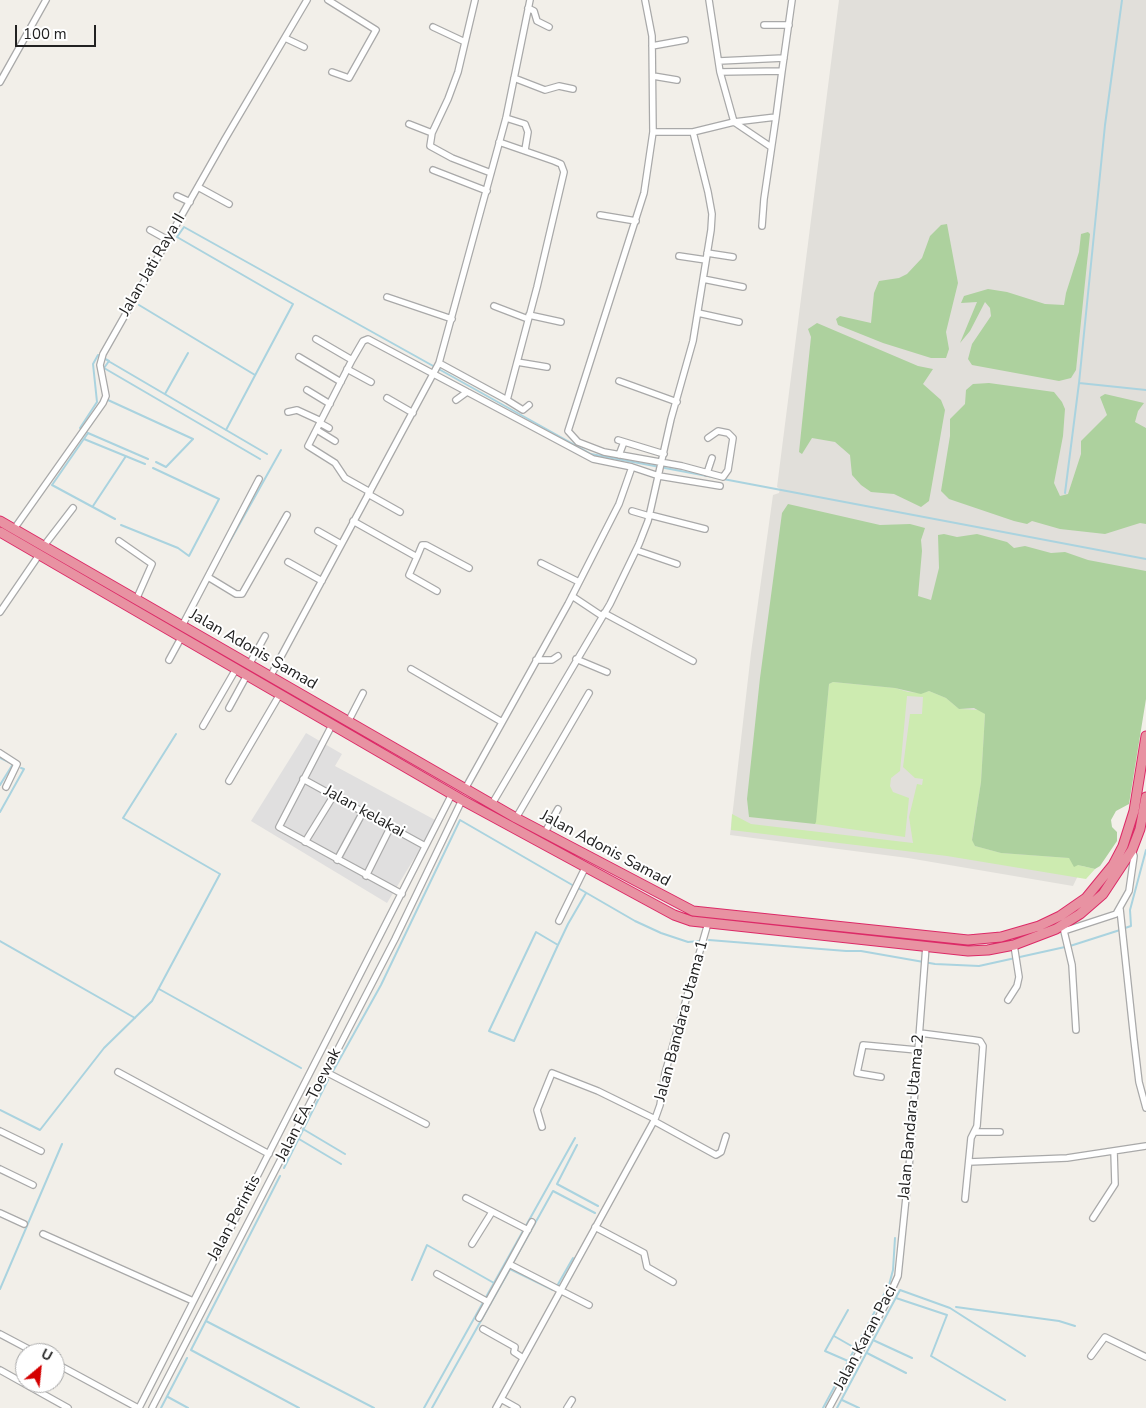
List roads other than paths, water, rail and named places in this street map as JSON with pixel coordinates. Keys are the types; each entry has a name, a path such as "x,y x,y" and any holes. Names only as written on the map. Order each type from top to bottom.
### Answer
{"highway":[{"name":"Jalan Adonis Samad","path":"0,521 14,529 41,551 136,600 544,834 693,911 968,940 1001,936 1040,926 1060,916 1086,898 1112,865 1123,846 1134,811 1146,736"},
{"path":"0,532 41,551 181,638 233,673 247,675 278,697 331,728 674,915 708,924 978,951 1014,945 1064,928 1103,894 1132,850 1140,829 1146,797"},
{"path":"525,835 530,826"},
{"path":"911,934 911,943"}],"street":[{"path":"0,82 46,0"},
{"name":"Jalan Jati Raya II","path":"14,529 103,403 106,396 101,359 307,0"},
{"path":"328,0 376,30 349,78 332,72"},
{"path":"270,677 436,368 452,318 500,142 530,0"},
{"path":"645,0 652,46 653,132 644,193 568,431 571,437 590,448 720,486"},
{"path":"709,0 720,72 734,122 772,148"},
{"path":"762,226 792,0"},
{"path":"474,1 466,42 448,100 432,133 430,147 491,173"},
{"path":"528,8 534,11 537,21 549,27"},
{"path":"764,25 790,25"},
{"path":"433,27 466,42"},
{"path":"285,38 304,47"},
{"path":"652,46 685,40"},
{"path":"719,61 784,58"},
{"path":"720,72 782,71"},
{"path":"653,76 678,80"},
{"path":"514,78 545,90 559,86 573,89"},
{"path":"653,132 694,132 734,122 776,117"},
{"path":"506,118 526,124 528,132 525,150"},
{"path":"409,124 432,133"},
{"path":"492,804 603,614 636,550 649,515 698,313 708,253 712,214 694,132"},
{"path":"500,142 554,161 563,167 564,172 507,400"},
{"path":"433,170 486,191"},
{"path":"198,187 229,204"},
{"path":"177,196 190,202"},
{"path":"600,215 636,221"},
{"path":"150,230 168,240"},
{"path":"708,253 733,257"},
{"path":"678,256 706,260"},
{"path":"703,279 743,287"},
{"path":"387,297 452,318"},
{"path":"494,306 529,317 561,322"},
{"path":"698,313 739,322"},
{"path":"316,339 352,360"},
{"path":"400,512 345,478 335,463 309,448 347,369 362,344 368,339 507,400 523,410 530,405"},
{"path":"299,357 341,382"},
{"path":"517,362 547,367"},
{"path":"436,368 467,392 593,460 632,467 707,473 718,477 726,475 733,438 728,433 718,431 708,438"},
{"path":"347,369 372,382"},
{"path":"619,381 677,402"},
{"path":"306,390 330,404"},
{"path":"456,400 467,392"},
{"path":"387,398 413,413"},
{"path":"288,412 297,410 330,428"},
{"path":"316,430 335,440"},
{"path":"619,455 621,441 664,454"},
{"path":"707,473 712,458"},
{"path":"465,789 572,596 619,504 632,467"},
{"path":"182,626 259,479"},
{"path":"0,612 73,508"},
{"path":"632,511 705,530"},
{"path":"208,577 236,594 242,594 288,515"},
{"path":"354,521 417,557"},
{"path":"318,531 341,544"},
{"path":"119,541 152,564 136,600"},
{"path":"437,591 409,575 422,545 426,544 469,568"},
{"path":"636,550 676,564"},
{"path":"288,562 322,581"},
{"path":"541,563 579,582"},
{"path":"572,596 693,660"},
{"path":"249,665 265,636"},
{"path":"170,659 181,638"},
{"path":"536,660 552,660 558,656"},
{"path":"576,659 607,672"},
{"path":"411,669 502,722"},
{"path":"203,726 233,673"},
{"path":"229,708 247,675"},
{"path":"348,722 363,693"},
{"path":"516,818 589,693"},
{"path":"229,781 278,697"},
{"path":"331,728 279,827 402,894"},
{"path":"0,753 17,764 6,787"},
{"name":"Jalan kelakai","path":"304,779 425,846"},
{"name":"Jalan Perintis","path":"138,1408 269,1154 299,1091 329,1038 452,794"},
{"path":"306,842 334,795"},
{"name":"Jalan EA. Toewak","path":"152,1408 395,939 462,800"},
{"path":"544,834 558,809"},
{"path":"338,860 363,812"},
{"path":"366,876 391,826"},
{"path":"1132,850 1134,856 1131,881 1120,909 1139,1082 1146,1108"},
{"path":"559,921 585,868"},
{"path":"1076,1030 1073,972 1064,928 1106,919 1120,909"},
{"name":"Jalan Bandara Utama 1","path":"496,1408 654,1120 660,1105 669,1059 708,924"},
{"path":"1008,1000 1018,982 1019,966 1014,945"},
{"name":"Jalan Bandara Utama 2","path":"900,1267 926,946"},
{"path":"920,1033 982,1043 982,1074 975,1132 971,1138 965,1199"},
{"path":"881,1077 857,1073 863,1045 917,1050"},
{"path":"118,1072 269,1154"},
{"path":"326,1072 426,1124"},
{"path":"542,1127 537,1110 552,1073 598,1091 716,1155 721,1152 726,1136"},
{"path":"0,1131 41,1151"},
{"path":"975,1132 1000,1132"},
{"path":"968,1162 1067,1158 1146,1146"},
{"path":"1093,1218 1115,1184 1114,1151"},
{"path":"0,1169 33,1185"},
{"path":"466,1198 528,1230"},
{"path":"472,1244 492,1212"},
{"path":"0,1213 24,1224"},
{"path":"479,1318 532,1222"},
{"path":"596,1227 644,1253 647,1268 673,1282"},
{"path":"43,1234 192,1301"},
{"path":"509,1264 589,1305"},
{"name":"Jalan Karan Paci","path":"829,1408 885,1305 900,1267"},
{"path":"437,1274 488,1302"},
{"path":"483,1329 515,1347 514,1352 523,1358"},
{"path":"0,1334 17,1343"},
{"path":"1090,1356 1106,1337 1146,1357"},
{"path":"65,1368 138,1408"},
{"path":"0,1370 68,1408"},
{"path":"501,1399 517,1408"},
{"path":"567,1408 572,1400"}],"waterway":[{"path":"1122,0 1105,125 1079,383 1146,390"},
{"path":"226,430 293,304 177,237 184,227 591,454 1146,559"},
{"path":"139,305 255,375"},
{"path":"165,394 188,353"},
{"path":"115,519 52,485 88,433 80,428 97,402 93,364 98,355 109,361 104,368 260,459"},
{"path":"110,362 267,454"},
{"path":"1065,493 1079,383"},
{"path":"108,400 193,439 166,467 156,462"},
{"path":"88,433 148,459"},
{"path":"84,439 145,464"},
{"path":"225,550 281,450"},
{"path":"93,506 126,456"},
{"path":"121,525 178,548 189,556 219,499 153,468"},
{"path":"0,1110 40,1130 104,1048 152,1001 220,874 123,818 176,734"},
{"path":"0,758 13,764"},
{"path":"0,785 13,764"},
{"path":"0,812 24,769 21,768"},
{"path":"332,1073 381,985 460,820 574,886"},
{"path":"1125,928 1131,926 1130,910 1146,850"},
{"path":"578,888 635,921 661,933 688,942 700,941"},
{"path":"558,945 536,932 489,1031 514,1041 568,924 586,893"},
{"path":"1070,946 1120,930"},
{"path":"709,940 861,951 935,964 979,966 1065,947"},
{"path":"0,941 135,1018"},
{"path":"159,989 301,1068"},
{"path":"284,1168 328,1080"},
{"path":"303,1129 345,1154"},
{"path":"424,1408 575,1138"},
{"path":"299,1139 341,1164"},
{"path":"0,1289 62,1144"},
{"path":"577,1145 557,1184 598,1206"},
{"path":"280,1176 191,1350 299,1408"},
{"path":"514,1261 553,1191 595,1213"},
{"path":"823,1408 889,1285 893,1270 895,1238"},
{"path":"412,1280 427,1245 494,1283"},
{"path":"557,1286 573,1258"},
{"path":"432,1408 510,1269 553,1290"},
{"path":"837,1408 900,1290 950,1308 1025,1356"},
{"path":"896,1298 947,1315 931,1356 1005,1400"},
{"path":"956,1307 1059,1321 1075,1326"},
{"path":"848,1310 825,1351 848,1361"},
{"path":"206,1321 374,1408"},
{"path":"834,1336 855,1348"},
{"path":"873,1340 912,1358"},
{"path":"867,1353 906,1373"},
{"path":"161,1408 187,1358"},
{"path":"168,1397 188,1408"},
{"path":"842,1400 859,1408"}]}
